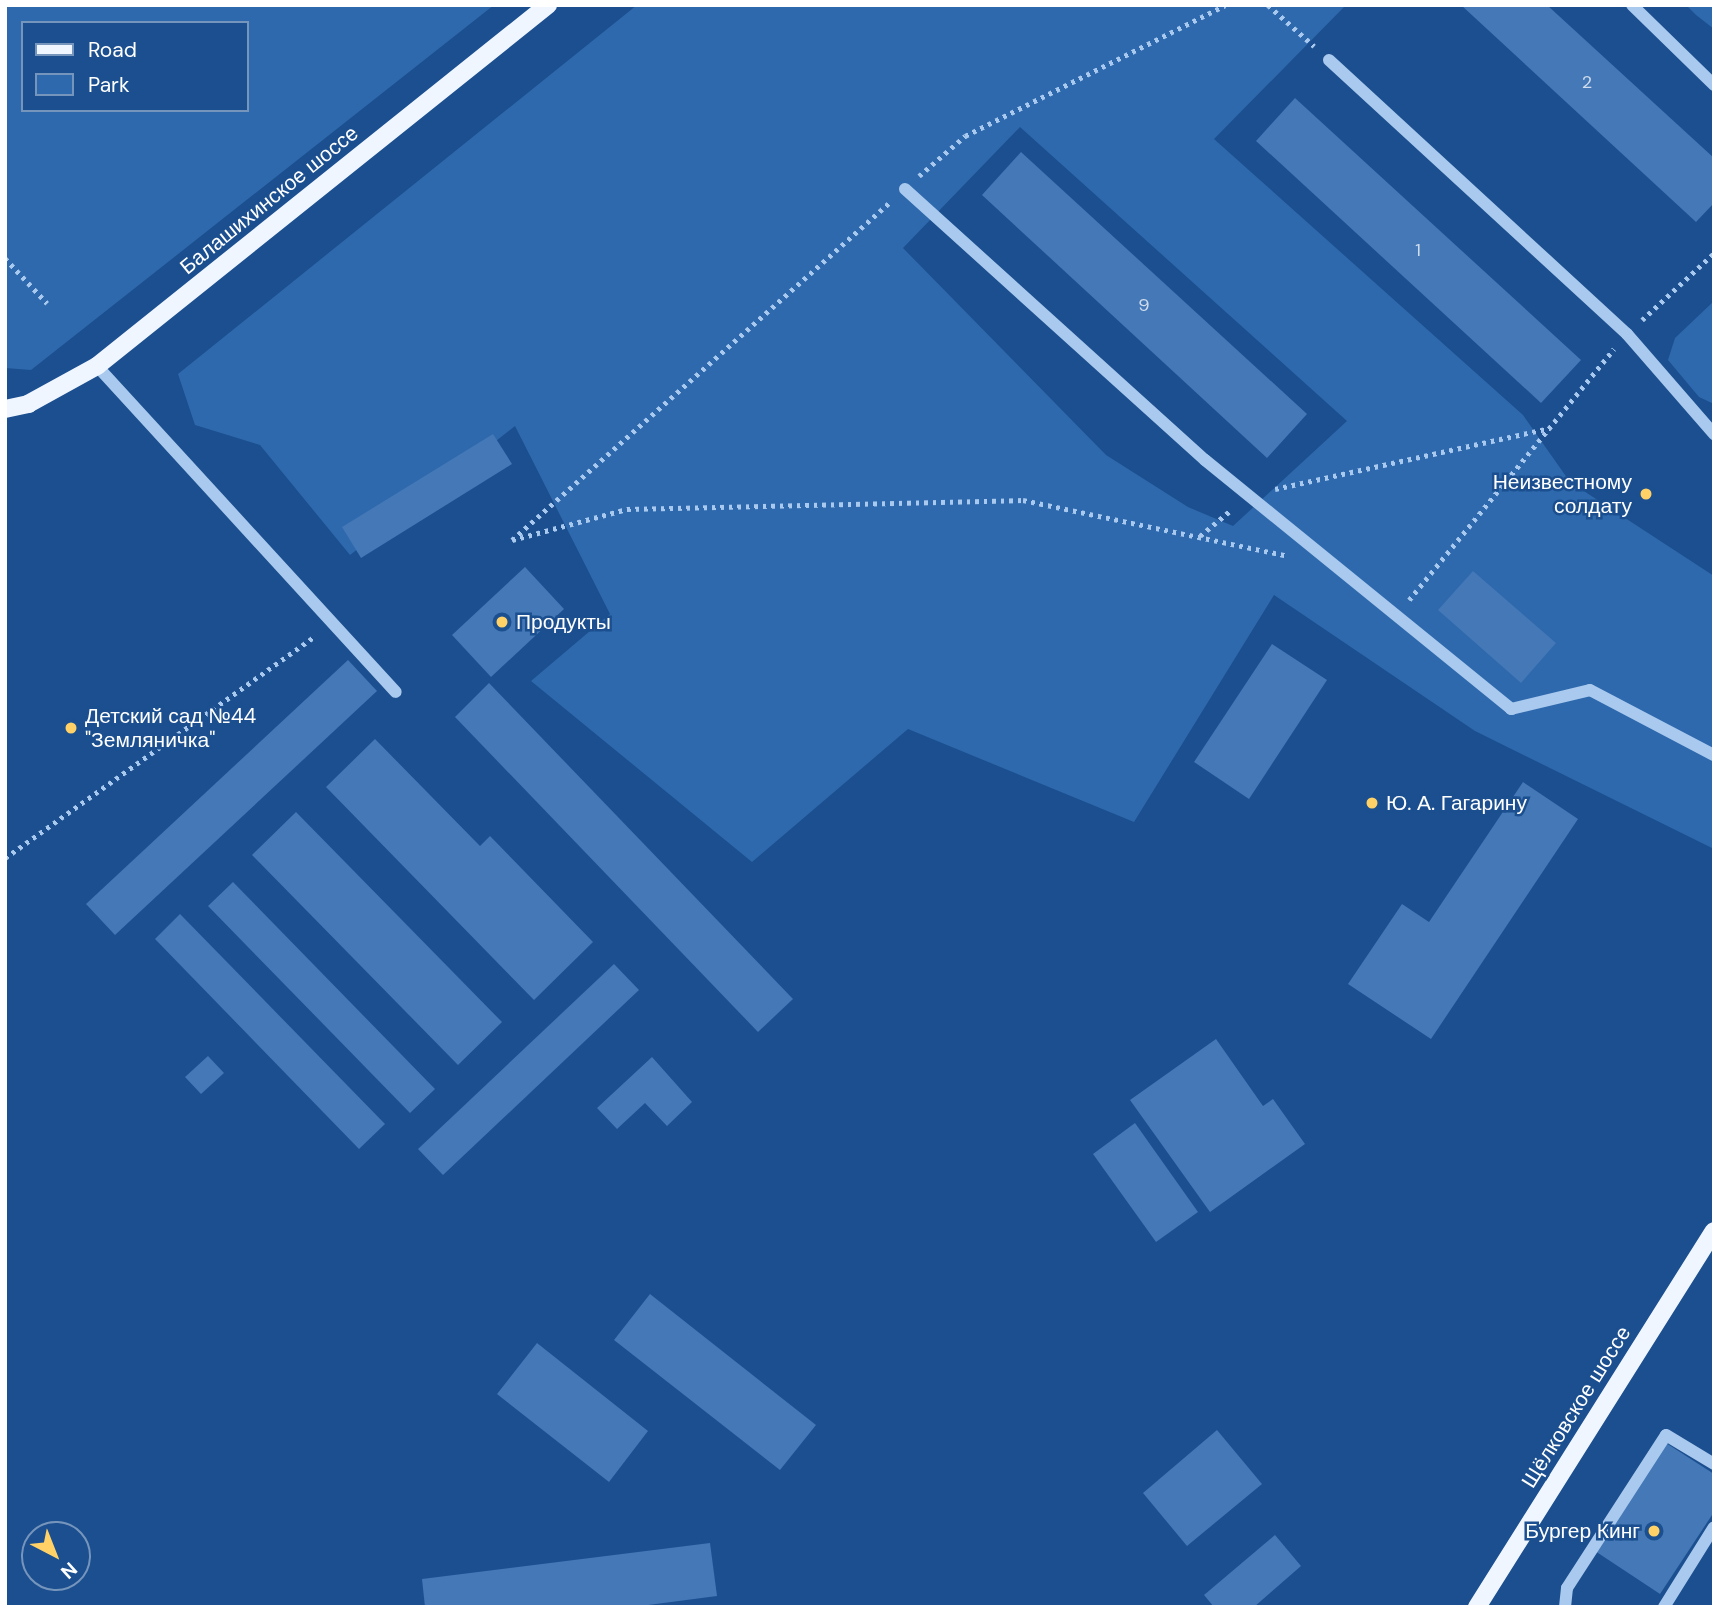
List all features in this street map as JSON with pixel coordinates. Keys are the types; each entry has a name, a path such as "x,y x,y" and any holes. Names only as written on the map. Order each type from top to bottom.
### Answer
{"main road":[{"name":"Балашихинское шоссе","path":"5,409 28,404 97,366 548,5"},
{"name":"Щёлковское шоссе","path":"1477,1607 1714,1231"}],"lane":[{"path":"1632,5 1714,85"},
{"path":"1329,60 1627,334 1714,435"},
{"path":"905,189 1247,495 1511,709 1590,690 1714,755"},
{"path":"97,366 330,625 396,692"},
{"path":"1565,1607 1567,1588 1667,1435 1714,1464"},
{"path":"1664,1607 1714,1527"}],"path":[{"path":"1225,5 965,136 512,540 628,509 1023,500 1329,564"},
{"path":"1268,5 1329,60"},
{"path":"1395,617 1627,334 1714,253"},
{"path":"5,258 47,303"},
{"path":"1200,537 1247,495 1550,428"},
{"path":"5,858 330,625"}],"green space":[{"path":"5,5 494,5 31,370 5,368"},
{"path":"637,5 1346,5 1214,139 1523,415 1570,482 1714,576 1714,849 1475,731 1274,595 1134,822 908,729 752,862 531,681 610,614 515,426 350,555 260,445 195,425 178,374","holes":["1020,127 1347,421 1233,526 1188,507 1106,455 903,248"]},
{"path":"1686,5 1714,5 1714,29 1696,15"},
{"path":"1714,301 1714,404 1699,397 1668,360 1675,338"}],"building":[{"path":"1461,5 1547,5 1714,158 1714,203 1696,222"},
{"path":"1295,98 1581,360 1541,403 1256,141"},
{"path":"1021,152 1307,414 1267,458 982,195"},
{"path":"493,434 512,464 361,558 342,527"},
{"path":"525,567 564,609 491,677 452,635"},
{"path":"1473,571 1556,643 1521,683 1438,610"},
{"path":"1272,644 1327,680 1249,799 1194,762"},
{"path":"348,660 377,691 115,935 86,904"},
{"path":"489,683 793,999 758,1032 455,717"},
{"path":"375,739 480,846 490,836 593,942 534,1000 326,787"},
{"path":"1523,782 1578,819 1431,1039 1348,984 1402,904 1429,922"},
{"path":"296,812 502,1022 458,1065 252,855"},
{"path":"233,882 435,1089 410,1113 208,906"},
{"path":"180,914 385,1124 359,1149 155,939"},
{"path":"614,964 639,990 443,1175 418,1149"},
{"path":"1216,1039 1263,1106 1273,1099 1305,1144 1210,1212 1130,1100"},
{"path":"208,1056 224,1073 201,1094 185,1077"},
{"path":"652,1057 692,1102 667,1126 645,1103 617,1129 597,1108"},
{"path":"1135,1123 1198,1212 1156,1242 1093,1154"},
{"path":"650,1294 816,1425 780,1470 614,1340"},
{"path":"537,1343 648,1431 609,1482 497,1394"},
{"path":"1217,1430 1262,1484 1187,1546 1143,1493"},
{"name":"Бургер Кинг","path":"1666,1443 1714,1474 1714,1512 1660,1594 1595,1551"},
{"path":"1275,1535 1301,1566 1254,1607 1214,1607 1204,1595"},
{"path":"710,1543 717,1596 633,1607 425,1607 422,1579"}],"place":[{"name":"Неизвестному солдату","path":"1646,494"},
{"name":"Продукты","path":"502,622"},
{"name":"Детский сад №44 \"Земляничка\"","path":"71,728"},
{"name":"Ю. А. Гагарину","path":"1372,803"},
{"name":"Бургер Кинг","path":"1654,1531"}]}
